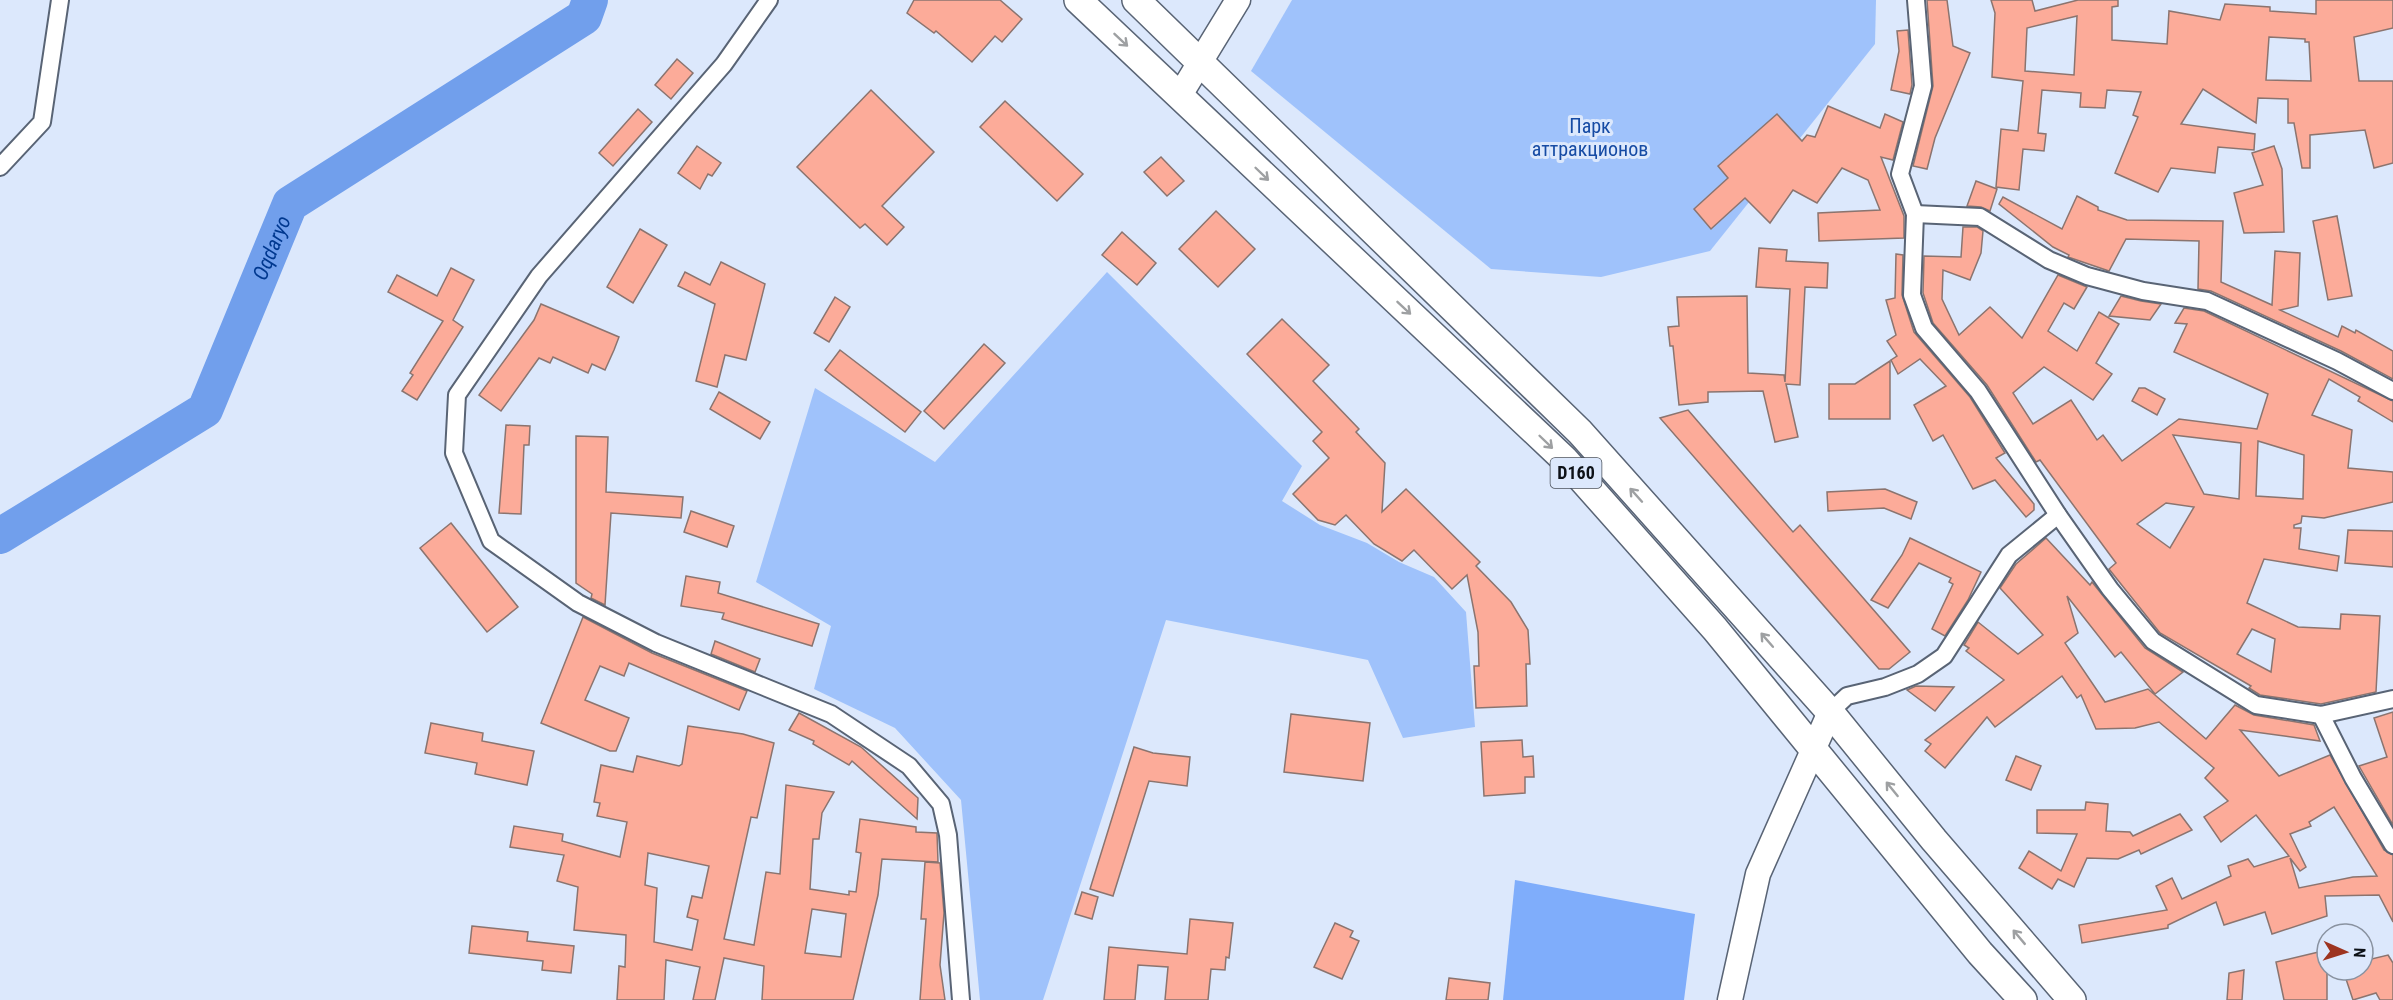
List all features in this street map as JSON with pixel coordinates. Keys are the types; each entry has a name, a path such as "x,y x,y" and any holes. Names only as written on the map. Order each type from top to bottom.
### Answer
{"main road":[{"name":"D160","path":"1078,0 1564,459 1714,629 1980,953 2023,1000"},
{"name":"D160","path":"1136,0 1580,432 1830,712 1934,840 2072,1000"},
{"path":"1180,95 1238,0"},
{"path":"1730,1000 1758,874 1812,748 1830,712"}],"street":[{"path":"0,167 42,122 60,0"},
{"path":"769,0 724,64 539,276 457,395 453,453 491,541 578,603 656,643 831,714 909,766 941,804 948,835 961,1000"},
{"path":"1916,0 1923,86 1900,174 1915,214 1912,295 1924,328 1978,391 2058,515 2110,589 2153,641 2256,705 2321,715 2393,699"},
{"path":"1915,214 1980,217 2049,260 2087,276 2143,291 2206,301 2337,361 2393,391"},
{"path":"1830,712 1847,696 1885,687 1918,674 1944,656 2009,555 2058,515"},
{"path":"2321,715 2353,778 2393,845"}],"green space":[{"name":"Парк аттракционов","path":"1292,0 1876,0 1875,44 1710,251 1601,277 1491,269 1251,71"},
{"path":"1107,272 1302,466 1282,501 1320,525 1367,543 1399,562 1434,577 1466,612 1475,727 1403,738 1368,660 1166,620 1043,1000 980,1000 961,800 895,728 814,689 831,626 756,582 815,388 935,462"}],"shaded area":[{"path":"1515,880 1695,914 1684,1000 1503,1000"}],"building":[{"path":"914,0 1000,0 1022,19 1002,42 995,36 972,62 936,31 934,33 907,13"},
{"path":"1927,0 1947,0 1953,46 1970,53 1935,138 1927,169 1913,166 1933,86"},
{"path":"1991,0 2032,0 2035,11 2078,0 2118,0 2118,6 2112,7 2112,40 2167,44 2169,11 2220,20 2225,4 2270,7 2270,11 2316,14 2316,0 2393,0 2393,28 2354,37 2359,81 2393,81 2393,163 2374,168 2365,130 2310,135 2310,168 2302,168 2294,123 2288,123 2288,99 2258,98 2256,123 2203,89 2181,124 2255,134 2254,150 2218,147 2215,173 2171,168 2158,192 2115,173 2138,117 2133,115 2141,92 2107,90 2105,108 2080,107 2081,93 2042,90 2038,133 2046,134 2044,151 2023,149 2019,190 1996,187 2001,129 2018,131 2023,81 1992,77 1995,13","holes":["2077,16 2074,75 2025,71 2027,28","2269,37 2305,39 2305,42 2309,42 2311,81 2266,80"]},
{"path":"1908,30 1912,85 1910,94 1891,90 1899,51 1897,31"},
{"path":"677,59 693,73 671,99 655,85"},
{"path":"871,90 934,152 882,206 904,227 887,245 865,224 860,228 797,167"},
{"path":"1005,101 1083,174 1057,201 980,127"},
{"path":"1828,106 1880,128 1885,114 1903,122 1893,160 1881,157 1904,216 1904,238 1819,241 1818,213 1880,210 1868,180 1842,168 1817,203 1793,190 1770,223 1745,198 1711,229 1694,209 1728,178 1718,166 1777,114 1802,141 1807,135 1815,137"},
{"path":"638,109 652,122 613,166 599,153"},
{"path":"697,146 721,163 712,176 708,174 700,189 678,173"},
{"path":"2274,146 2282,169 2284,232 2244,233 2234,193 2263,185 2252,153"},
{"path":"1161,157 1184,181 1167,196 1144,172"},
{"path":"1976,181 1997,189 1990,211 1981,207 1967,206"},
{"path":"2077,196 2098,207 2098,210 2127,220 2223,221 2221,282 2272,305 2275,251 2300,253 2298,306 2280,310 2338,337 2342,326 2355,333 2356,330 2393,351 2393,379 2341,351 2211,291 2198,289 2199,241 2126,239 2109,271 2068,257 2069,255 2053,247 1999,204 2003,197 2062,229"},
{"path":"1216,211 1255,249 1218,287 1179,249"},
{"path":"2337,216 2352,296 2328,300 2313,221"},
{"path":"1963,227 1977,227 1983,231 1981,253 1970,280 1943,270 1942,299 1959,335 1990,307 2022,338 2058,275 2087,287 2074,309 2064,303 2048,331 2077,351 2099,312 2119,324 2096,363 2112,374 2093,400 2044,367 2013,393 2033,424 2071,400 2097,440 2103,435 2122,461 2179,419 2257,429 2268,394 2174,352 2187,324 2175,323 2184,308 2204,311 2393,401 2393,422 2358,401 2360,397 2329,379 2312,415 2352,430 2348,468 2393,472 2393,502 2324,518 2302,516 2301,523 2294,525 2294,528 2301,528 2299,549 2339,556 2337,571 2264,559 2247,603 2298,627 2340,629 2341,614 2380,616 2376,692 2321,704 2260,695 2249,688 2251,686 2160,633 2109,569 2116,563 2040,460 2036,462 1987,385 1933,323 1923,293 1924,256 1961,257","holes":["2173,435 2241,443 2239,499 2204,494","2258,441 2304,455 2303,499 2256,496","2166,503 2194,507 2170,548 2137,524","2252,629 2275,639 2271,672 2237,654"]},
{"path":"640,229 667,245 633,303 607,287"},
{"path":"1122,232 1156,263 1137,285 1102,255"},
{"path":"1759,248 1787,250 1786,261 1828,263 1827,288 1805,287 1800,385 1786,384 1798,437 1775,442 1763,391 1708,392 1708,402 1679,405 1673,346 1670,346 1668,327 1679,326 1677,297 1747,296 1748,373 1784,375 1785,382 1790,289 1756,287"},
{"path":"1896,254 1903,255 1902,295 1914,332 1970,397 2005,453 1996,458 2034,504 2034,510 2026,517 1995,480 1973,489 1943,435 1933,441 1914,405 1946,386 1920,359 1898,374 1891,360 1897,356 1887,341 1896,335 1886,300 1895,298"},
{"path":"721,262 765,284 746,360 725,355 717,387 696,381 715,304 678,286 685,272 710,285"},
{"path":"451,268 474,280 453,320 463,327 417,400 402,391 413,375 410,373 443,321 388,292 397,275 437,296"},
{"path":"2121,296 2161,304 2150,320 2109,316"},
{"path":"835,297 850,307 829,342 814,333"},
{"path":"541,304 619,337 605,370 592,364 588,373 553,357 550,363 539,358 501,411 479,395 534,320"},
{"path":"1282,319 1329,365 1313,381 1359,429 1356,432 1385,463 1382,512 1406,489 1480,562 1476,566 1511,602 1528,630 1530,664 1526,664 1527,706 1476,708 1474,666 1479,666 1478,632 1467,575 1452,589 1414,550 1402,561 1374,544 1346,515 1335,525 1318,520 1293,494 1329,458 1313,441 1322,432 1247,354"},
{"path":"984,344 1005,363 944,429 924,411"},
{"path":"840,350 921,412 905,432 825,370"},
{"path":"1890,361 1890,419 1829,419 1829,384 1855,384"},
{"path":"2139,388 2145,388 2165,399 2157,415 2132,401"},
{"path":"719,392 770,422 760,439 710,409"},
{"path":"1688,410 1793,532 1800,525 1910,652 1889,669 1879,669 1660,418"},
{"path":"506,425 530,426 529,445 524,445 521,514 499,513"},
{"path":"576,436 608,437 606,492 683,497 681,518 611,513 605,605 591,598 592,594 576,583"},
{"path":"1885,489 1917,502 1911,519 1884,508 1828,511 1827,492"},
{"path":"691,511 734,526 727,547 684,532"},
{"path":"451,523 518,607 487,632 420,548"},
{"path":"2348,530 2393,531 2393,567 2345,563"},
{"path":"1910,538 1981,572 1968,600 1945,636 1932,629 1953,584 1949,582 1951,578 1919,563 1888,608 1871,600 1902,555"},
{"path":"2046,538 2090,585 2092,582 2145,648 2183,672 2155,694 2121,652 2115,657 2067,596 2078,633 2065,643 2105,702 2148,689 2206,739 2235,705 2254,715 2314,725 2320,741 2240,730 2279,776 2330,755 2384,850 2393,855 2393,922 2379,895 2325,896 2327,916 2272,934 2265,912 2224,925 2216,902 2168,925 2168,928 2082,943 2079,925 2167,910 2156,886 2172,878 2182,899 2231,876 2228,866 2248,859 2254,867 2289,856 2256,815 2221,842 2204,817 2228,801 2205,778 2214,768 2159,722 2135,728 2096,729 2081,695 2077,698 2062,676 1995,727 1987,717 1945,768 1925,751 1931,744 1925,740 2004,680 1966,651 1969,648 1964,645 1978,622 2018,654 2043,635 2000,588 2016,564","holes":["2334,807 2377,876 2353,877 2299,888 2290,858 2300,871 2306,867 2290,834 2311,826 2309,822"]},
{"path":"686,576 720,582 718,593 819,624 812,646 722,619 724,613 681,606"},
{"path":"583,617 652,653 747,691 739,710 629,663 624,676 600,666 585,700 629,718 616,751 610,751 541,723"},
{"path":"715,641 760,659 755,672 711,654"},
{"path":"1916,686 1954,687 1935,711 1907,690"},
{"path":"2393,712 2393,825 2359,766 2387,757 2374,718"},
{"path":"799,713 861,747 918,798 917,819 852,761 849,765 813,744 814,741 789,730"},
{"path":"1291,714 1370,723 1363,781 1284,772"},
{"path":"431,723 483,733 482,741 534,751 527,785 475,774 477,763 425,753"},
{"path":"688,726 743,734 774,743 757,818 751,817 724,939 754,945 766,872 780,874 786,785 834,792 822,813 819,839 813,839 810,889 849,895 849,891 856,892 861,853 856,852 860,819 916,827 916,832 937,833 938,862 882,859 878,895 853,1000 762,1000 764,966 724,958 715,1000 693,1000 700,967 666,960 664,1000 617,1000 619,966 625,967 626,935 574,930 578,887 557,881 564,855 510,847 514,826 563,834 562,841 620,857 627,822 597,816 600,803 594,802 601,765 633,772 637,756 679,766 682,764","holes":["648,853 709,866 702,898 692,896 687,917 698,920 692,950 654,942 657,888 645,885","812,909 846,914 841,957 805,953"]},
{"path":"1522,740 1523,757 1533,756 1534,777 1525,777 1525,793 1484,796 1481,742"},
{"path":"1134,747 1153,753 1190,757 1187,786 1149,781 1113,896 1090,889"},
{"path":"2016,756 2041,766 2031,790 2006,780"},
{"path":"2086,802 2108,804 2106,831 2130,832 2133,836 2180,814 2192,830 2141,854 2139,850 2118,859 2087,858 2074,887 2058,879 2052,889 2019,868 2029,851 2061,871 2077,834 2037,833 2037,810 2085,810"},
{"path":"925,862 940,863 944,913 940,965 945,1000 920,1000 926,919 921,919"},
{"path":"1082,892 1098,897 1092,919 1075,914"},
{"path":"1190,919 1233,923 1229,958 1226,957 1225,970 1211,969 1208,1000 1165,1000 1168,967 1138,965 1135,1000 1104,1000 1109,947 1187,954"},
{"path":"1335,923 1353,931 1350,937 1359,941 1342,979 1314,967"},
{"path":"472,926 528,932 527,941 574,946 571,973 542,970 543,961 469,953"},
{"path":"2315,953 2315,982 2327,982 2327,1000 2284,1000 2276,962"},
{"path":"2388,955 2393,963 2393,1000 2380,1000 2376,993 2353,1000 2347,982 2375,982 2375,958"},
{"path":"2244,970 2242,1000 2227,1000 2229,973"},
{"path":"1449,978 1490,983 1488,1000 1446,1000"}],"waterway":[{"name":"Oqdaryo","path":"0,536 205,410 290,204 584,17 590,0"}]}
